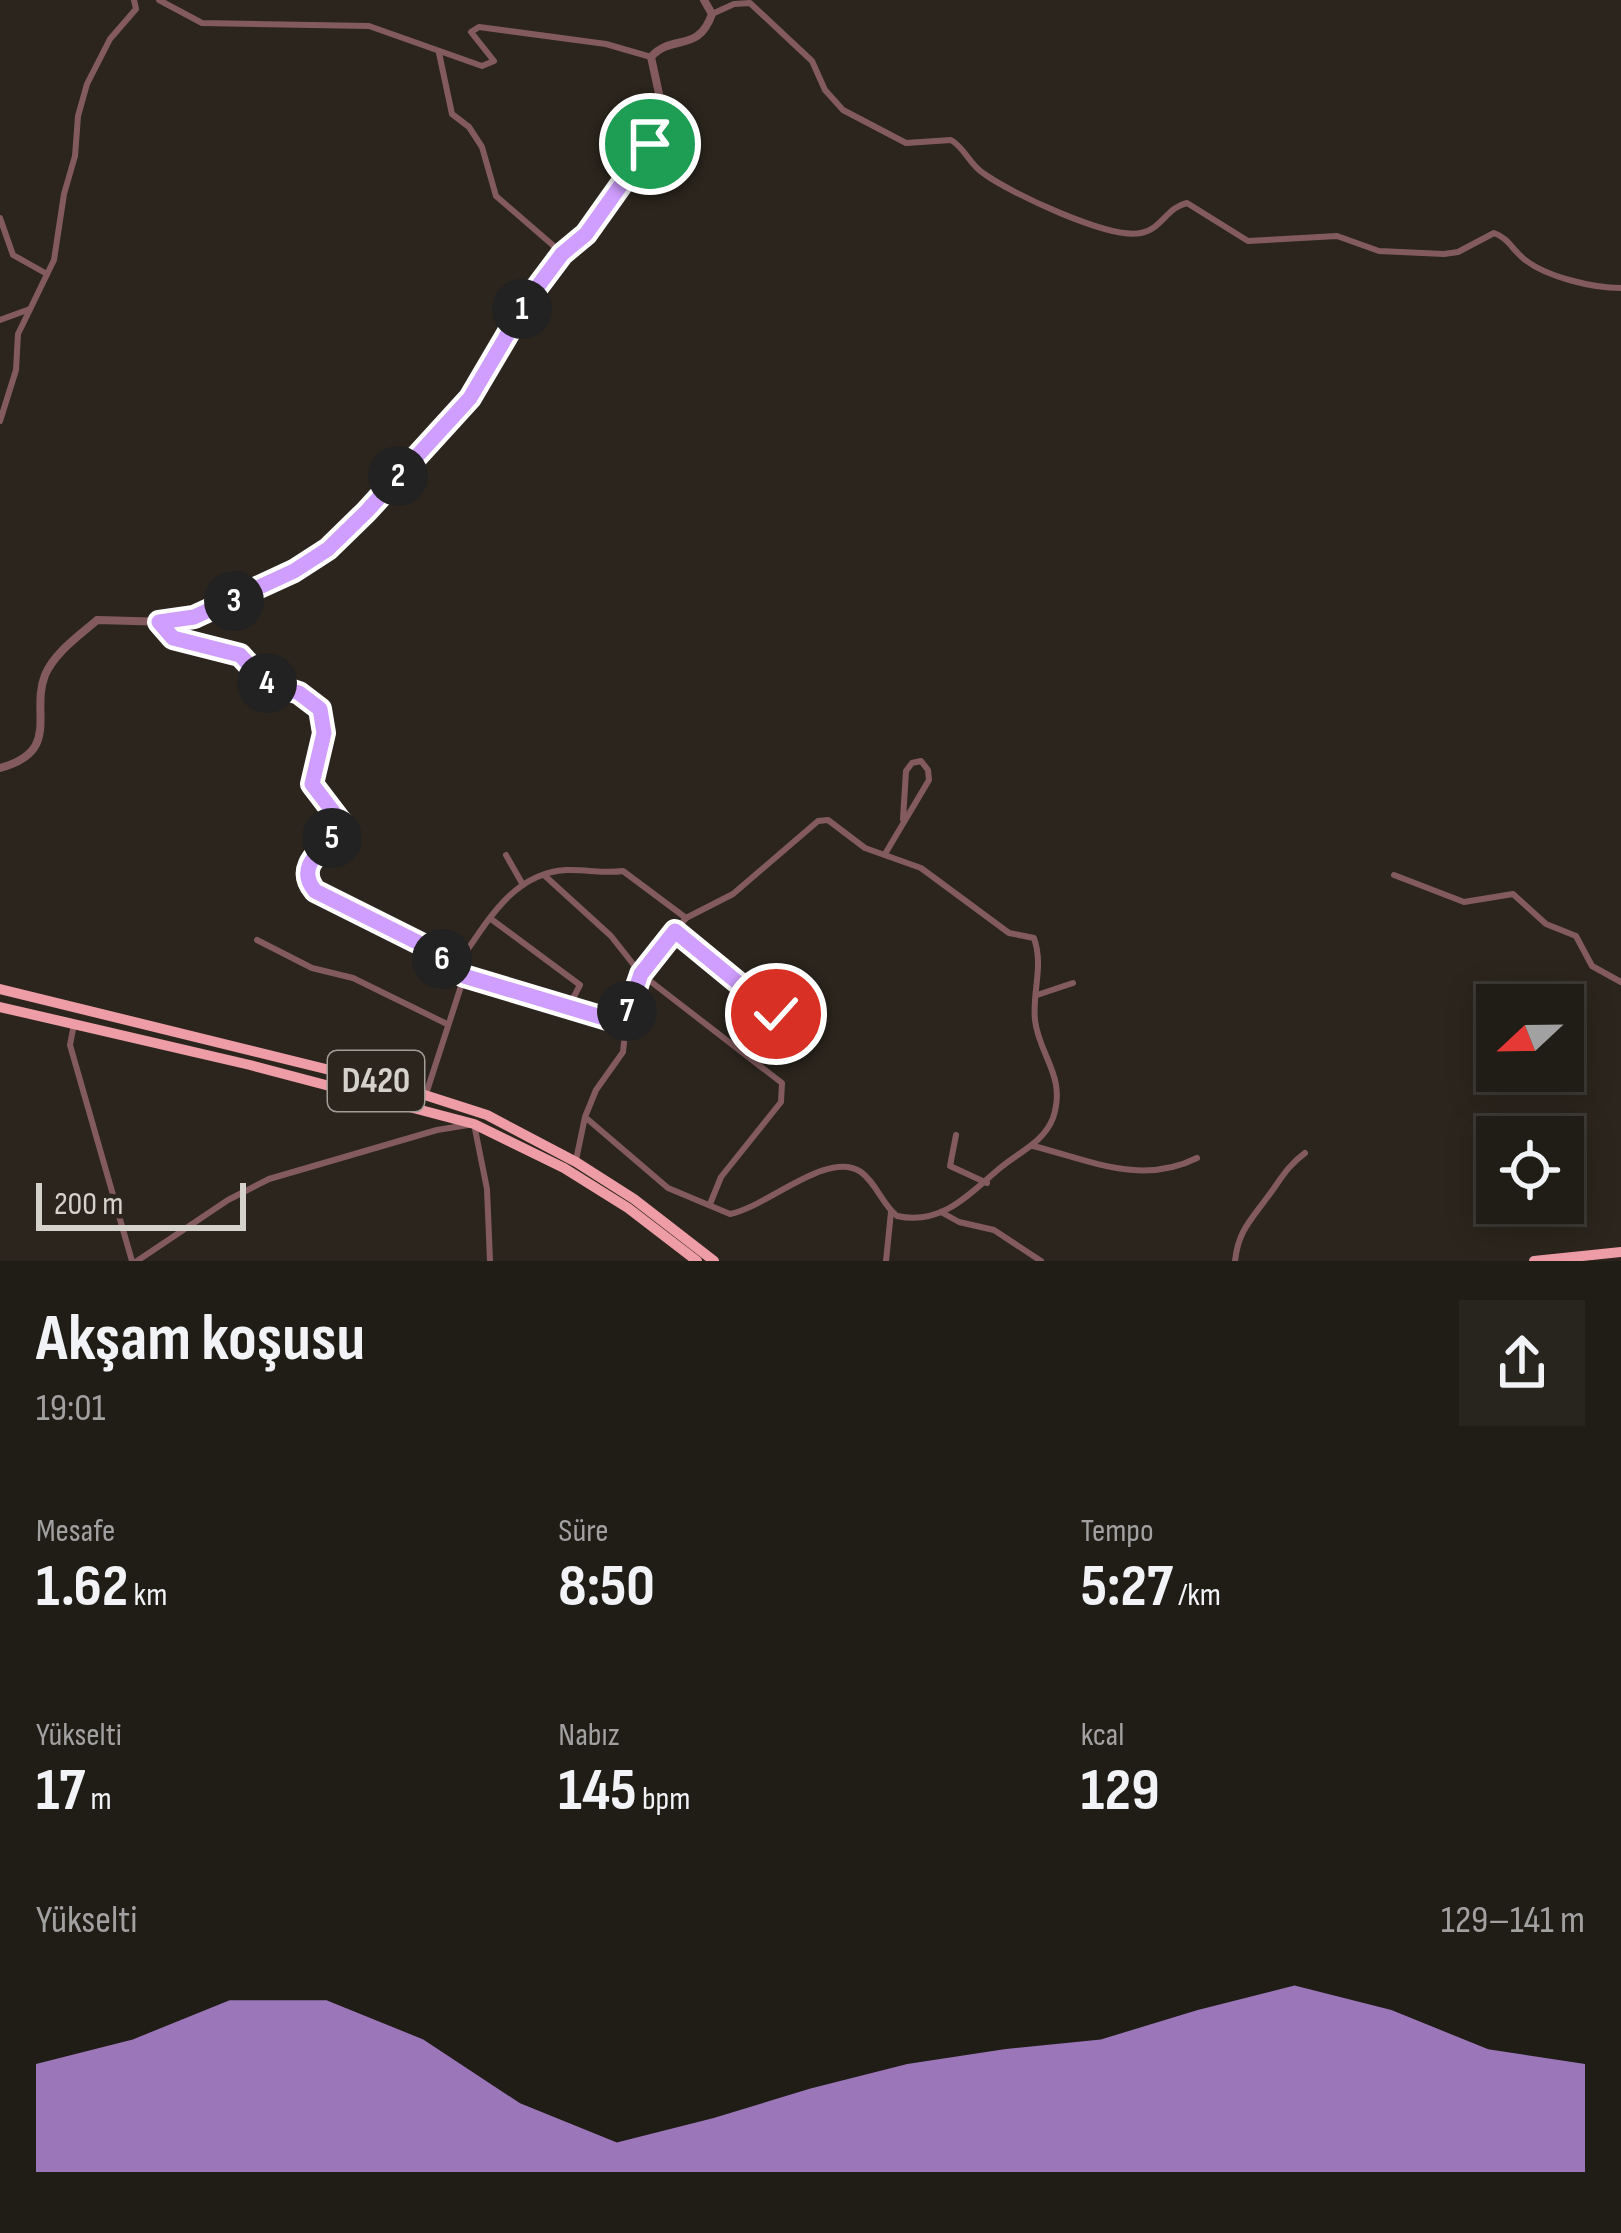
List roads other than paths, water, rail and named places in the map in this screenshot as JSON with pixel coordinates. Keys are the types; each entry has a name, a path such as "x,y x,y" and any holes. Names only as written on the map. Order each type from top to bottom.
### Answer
{"highway":[{"name":"D420","path":"0,989 426,1094 487,1115 634,1199 714,1261"},
{"name":"D420","path":"0,1007 474,1124 565,1168 697,1261"},
{"path":"1534,1261 1621,1252"}],"street":[{"path":"0,422 16,370 18,334 54,260 75,156 77,116 87,84 110,39 133,15 134,0"},
{"path":"159,0 202,23 369,26 482,66 492,65 490,55 472,38 471,32 479,27 606,44 651,57"},
{"path":"704,0 712,14"},
{"path":"651,57 661,48 699,37 712,14 750,3 812,61 833,101 867,126 910,144 951,140 989,178 1105,228 1143,233 1186,203 1248,241 1337,236 1366,249 1444,254 1494,233 1540,268 1621,288"},
{"path":"439,53 452,114 482,147 496,196 562,254"},
{"path":"0,768 23,758 37,741 47,670 97,620 159,622 194,617 328,549 470,398 525,304 562,254 586,234 663,121 651,57"},
{"path":"0,218 13,255 47,274"},
{"path":"0,320 32,308"},
{"path":"159,622 173,638 240,655 264,681 299,693 320,709 324,733 312,784 344,826 323,845 305,872 306,880 337,904 405,936 464,976 641,1026"},
{"path":"885,854 903,819 924,794 929,779 921,761 906,771 903,819"},
{"path":"576,1162 585,1117 596,1090 623,1052 624,1024 641,974 686,919 733,894 773,855 820,820 828,820 866,848 920,868 1009,933 1034,938 1040,973 1036,1028 1054,1066 1056,1083 1052,1120 1033,1146 958,1206 915,1220 891,1212 859,1170 843,1166 824,1169 745,1211 730,1214 668,1188 585,1117"},
{"path":"506,855 523,885"},
{"path":"455,968 505,897 544,875 570,869 608,875 623,872 686,919"},
{"path":"1394,874 1464,902 1513,894 1537,918 1576,936 1592,966 1621,982"},
{"path":"544,875 611,936 641,974 784,1088 781,1102 722,1177 710,1204"},
{"path":"491,919 580,985 568,1008"},
{"path":"675,931 801,1034"},
{"path":"257,940 311,968 352,978 447,1024"},
{"path":"426,1094 464,976"},
{"path":"1037,995 1073,983"},
{"path":"74,1024 70,1045 135,1261 269,1179 437,1130 474,1124 487,1189 490,1261"},
{"path":"956,1135 950,1166 987,1183"},
{"path":"1033,1146 1138,1172 1168,1170 1197,1158"},
{"path":"1235,1261 1242,1228 1264,1203 1284,1168 1305,1153"},
{"path":"886,1261 891,1212"},
{"path":"941,1212 959,1222 994,1230 1041,1261"}]}
